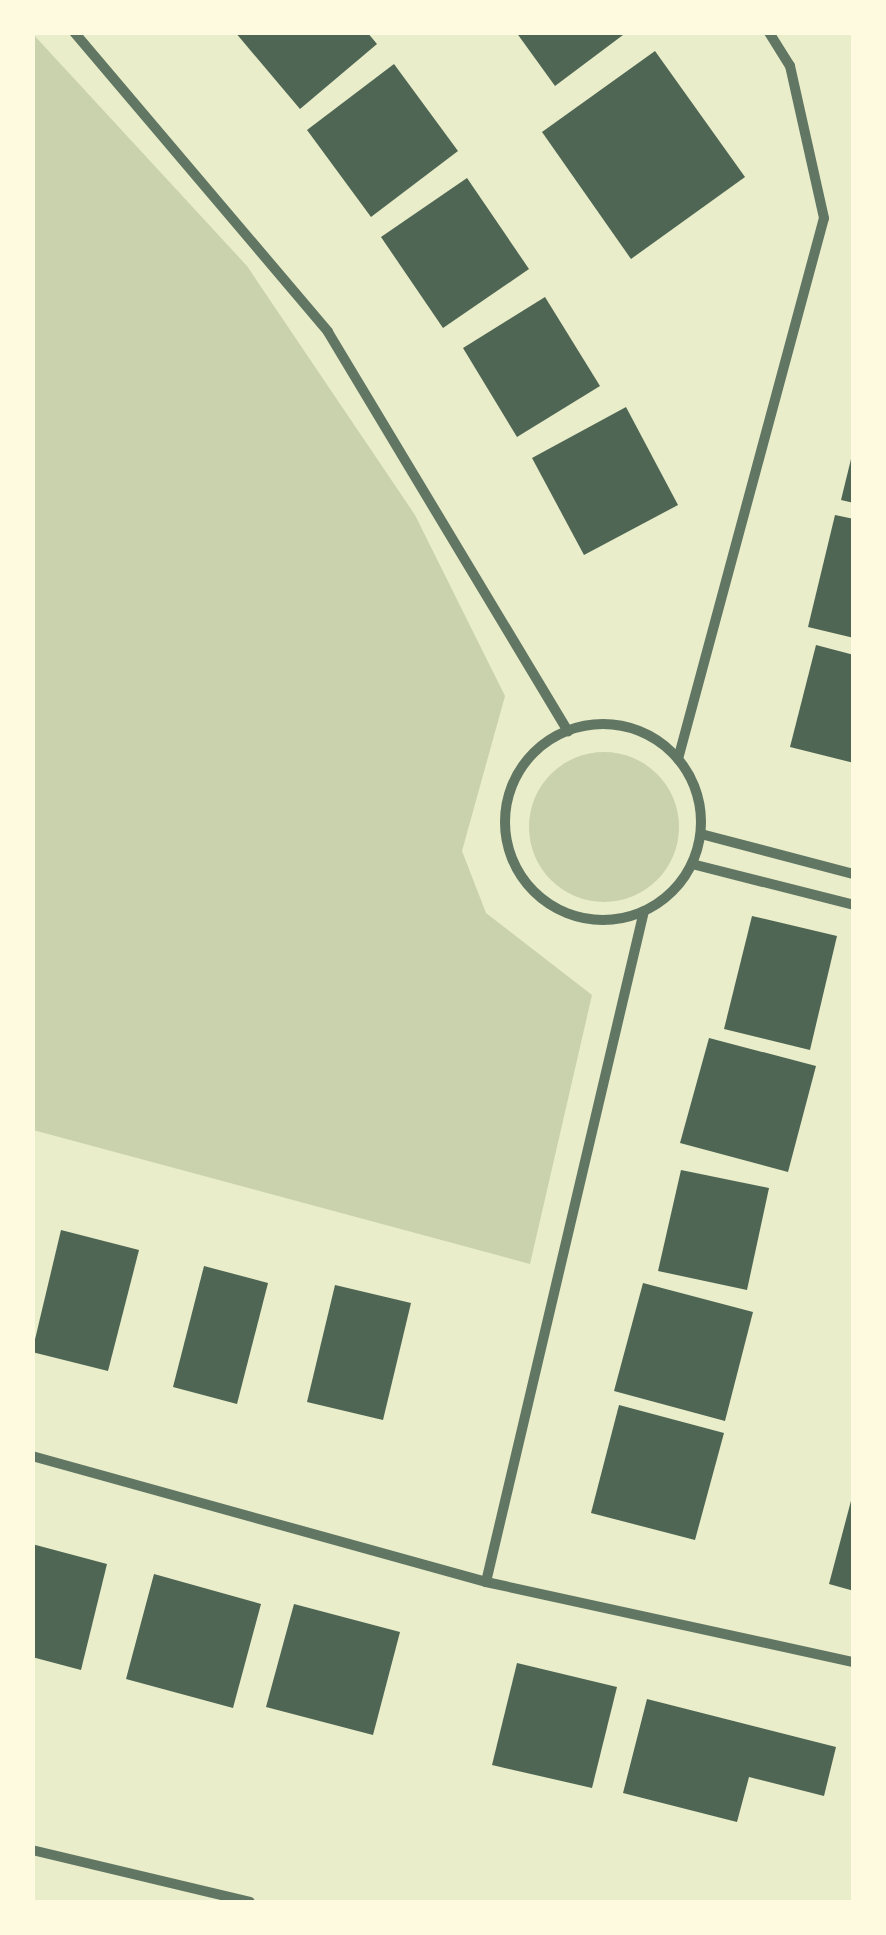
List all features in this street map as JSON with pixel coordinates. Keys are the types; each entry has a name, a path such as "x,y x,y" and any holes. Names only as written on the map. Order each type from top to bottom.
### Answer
{"street":[{"path":"74,32 328,332 568,731"},
{"path":"678,759 824,218 790,66 769,32"},
{"path":"627,726 678,759 700,807 700,834 692,864 664,900 644,912 614,920 553,908 512,862 505,831 520,770 540,746 568,731 627,726"},
{"path":"700,834 854,874"},
{"path":"692,864 854,905"},
{"path":"486,1582 644,912"},
{"path":"32,1456 486,1582 854,1662"},
{"path":"32,1850 250,1902"}],"green space":[{"path":"32,33 247,266 415,515 505,696 462,851 486,913 592,995 530,1264 33,1130"},
{"path":"604,752 633,758 657,774 673,798 679,827 673,856 657,880 633,896 604,902 575,896 551,880 535,856 529,827 535,798 551,774 575,758"}],"building":[{"path":"235,32 367,32 377,44 300,109"},
{"path":"516,32 627,32 555,86"},
{"path":"655,51 745,177 631,259 542,132"},
{"path":"394,64 458,151 371,217 307,130"},
{"path":"467,178 529,269 443,328 381,237"},
{"path":"545,297 600,386 517,437 463,348"},
{"path":"626,407 678,505 584,555 532,458"},
{"path":"854,456 854,503 841,500"},
{"path":"835,515 854,519 854,638 808,627"},
{"path":"816,645 854,655 854,763 790,747"},
{"path":"752,916 837,936 810,1050 724,1029"},
{"path":"709,1038 816,1066 788,1172 680,1143"},
{"path":"681,1170 769,1188 747,1290 658,1271"},
{"path":"61,1230 139,1250 108,1371 32,1352"},
{"path":"204,1266 268,1283 237,1404 173,1387"},
{"path":"643,1283 753,1312 725,1421 614,1391"},
{"path":"335,1285 411,1303 383,1420 307,1402"},
{"path":"619,1405 724,1433 695,1540 591,1513"},
{"path":"854,1497 854,1591 829,1584"},
{"path":"32,1544 107,1564 81,1670 32,1657"},
{"path":"154,1574 261,1604 233,1708 126,1679"},
{"path":"294,1604 400,1632 373,1735 266,1707"},
{"path":"517,1663 617,1687 592,1788 492,1765"},
{"path":"647,1699 836,1747 824,1796 749,1777 737,1822 623,1793"}]}
